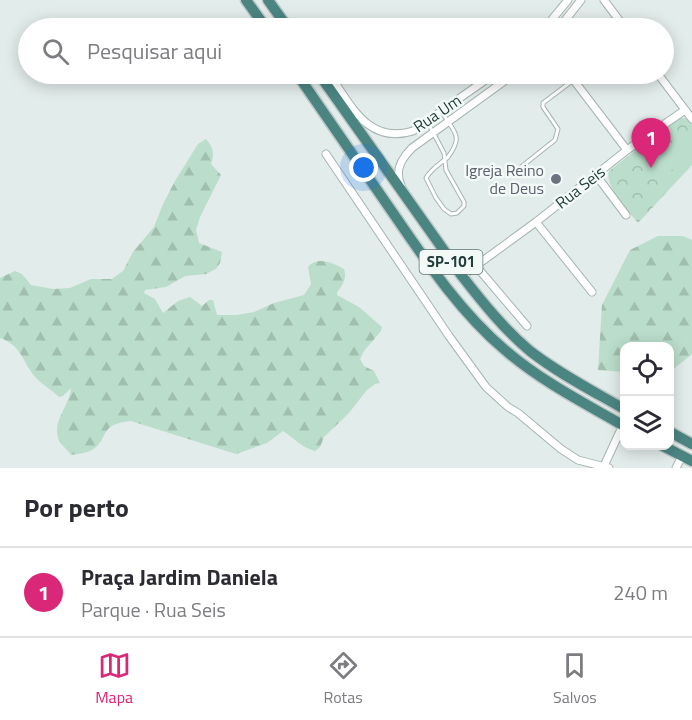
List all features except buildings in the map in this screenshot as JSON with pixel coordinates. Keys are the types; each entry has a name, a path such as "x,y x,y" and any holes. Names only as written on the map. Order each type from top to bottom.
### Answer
{"highway":[{"path":"246,0 259,18"},
{"path":"268,0 281,18"},
{"name":"SP-101","path":"304,84 424,259 479,325 505,350 556,387 620,423"},
{"name":"SP-101","path":"326,84 462,276 488,309 531,351 620,407"},
{"path":"674,435 692,444"},
{"path":"671,450 687,458"}],"street":[{"path":"553,18 568,0"},
{"path":"567,18 581,0"},
{"path":"604,0 618,18"},
{"name":"Rua Um","path":"336,84 361,119 375,130 387,135 399,135 413,131 480,84"},
{"path":"406,198 398,179 403,156 500,84"},
{"path":"577,84 627,150"},
{"path":"666,84 692,119"},
{"name":"Rua Seis","path":"462,276 536,222 627,150 685,110"},
{"path":"326,154 486,387 561,449 591,465 606,467 620,434"},
{"path":"596,175 626,215"},
{"path":"536,222 592,292"},
{"path":"477,266 527,326"},
{"path":"676,468 687,458"}],"lane":[{"path":"516,171 555,140 558,135 558,129 543,107 543,103 563,84"},
{"path":"427,121 446,159 446,170 465,202 457,213 451,214 444,210 426,178 446,159 458,139 441,111"}],"green space":[{"path":"677,118 685,118 692,124 692,165 638,223 613,191 608,177 609,171"},
{"path":"681,136 692,150 692,155 661,178 648,161"},
{"path":"206,139 213,150 211,164 221,175 196,230 199,243 222,252 220,263 216,269 206,274 185,276 166,287 145,290 144,293 155,299 163,313 178,301 190,297 202,306 209,300 213,300 217,315 237,315 254,312 274,303 304,295 311,284 308,267 320,261 335,264 345,272 344,281 337,295 359,307 382,327 360,359 364,366 374,371 380,383 367,390 348,414 324,437 320,447 315,451 302,445 283,431 267,443 236,454 131,421 113,425 96,447 90,451 71,455 60,442 57,426 71,388 59,397 37,379 18,350 8,341 0,338 0,278 15,271 22,274 31,285 53,289 70,288 91,279 112,279 123,271 133,252 154,227 175,181 198,144"},
{"path":"658,236 683,236 692,240 692,354 674,369 674,342 620,342 620,372 598,370 602,305 630,250"}],"place":[{"name":"Praça Jardim Daniela","path":"651,168"},
{"name":"Igreja Reino de Deus","path":"556,179"}]}
